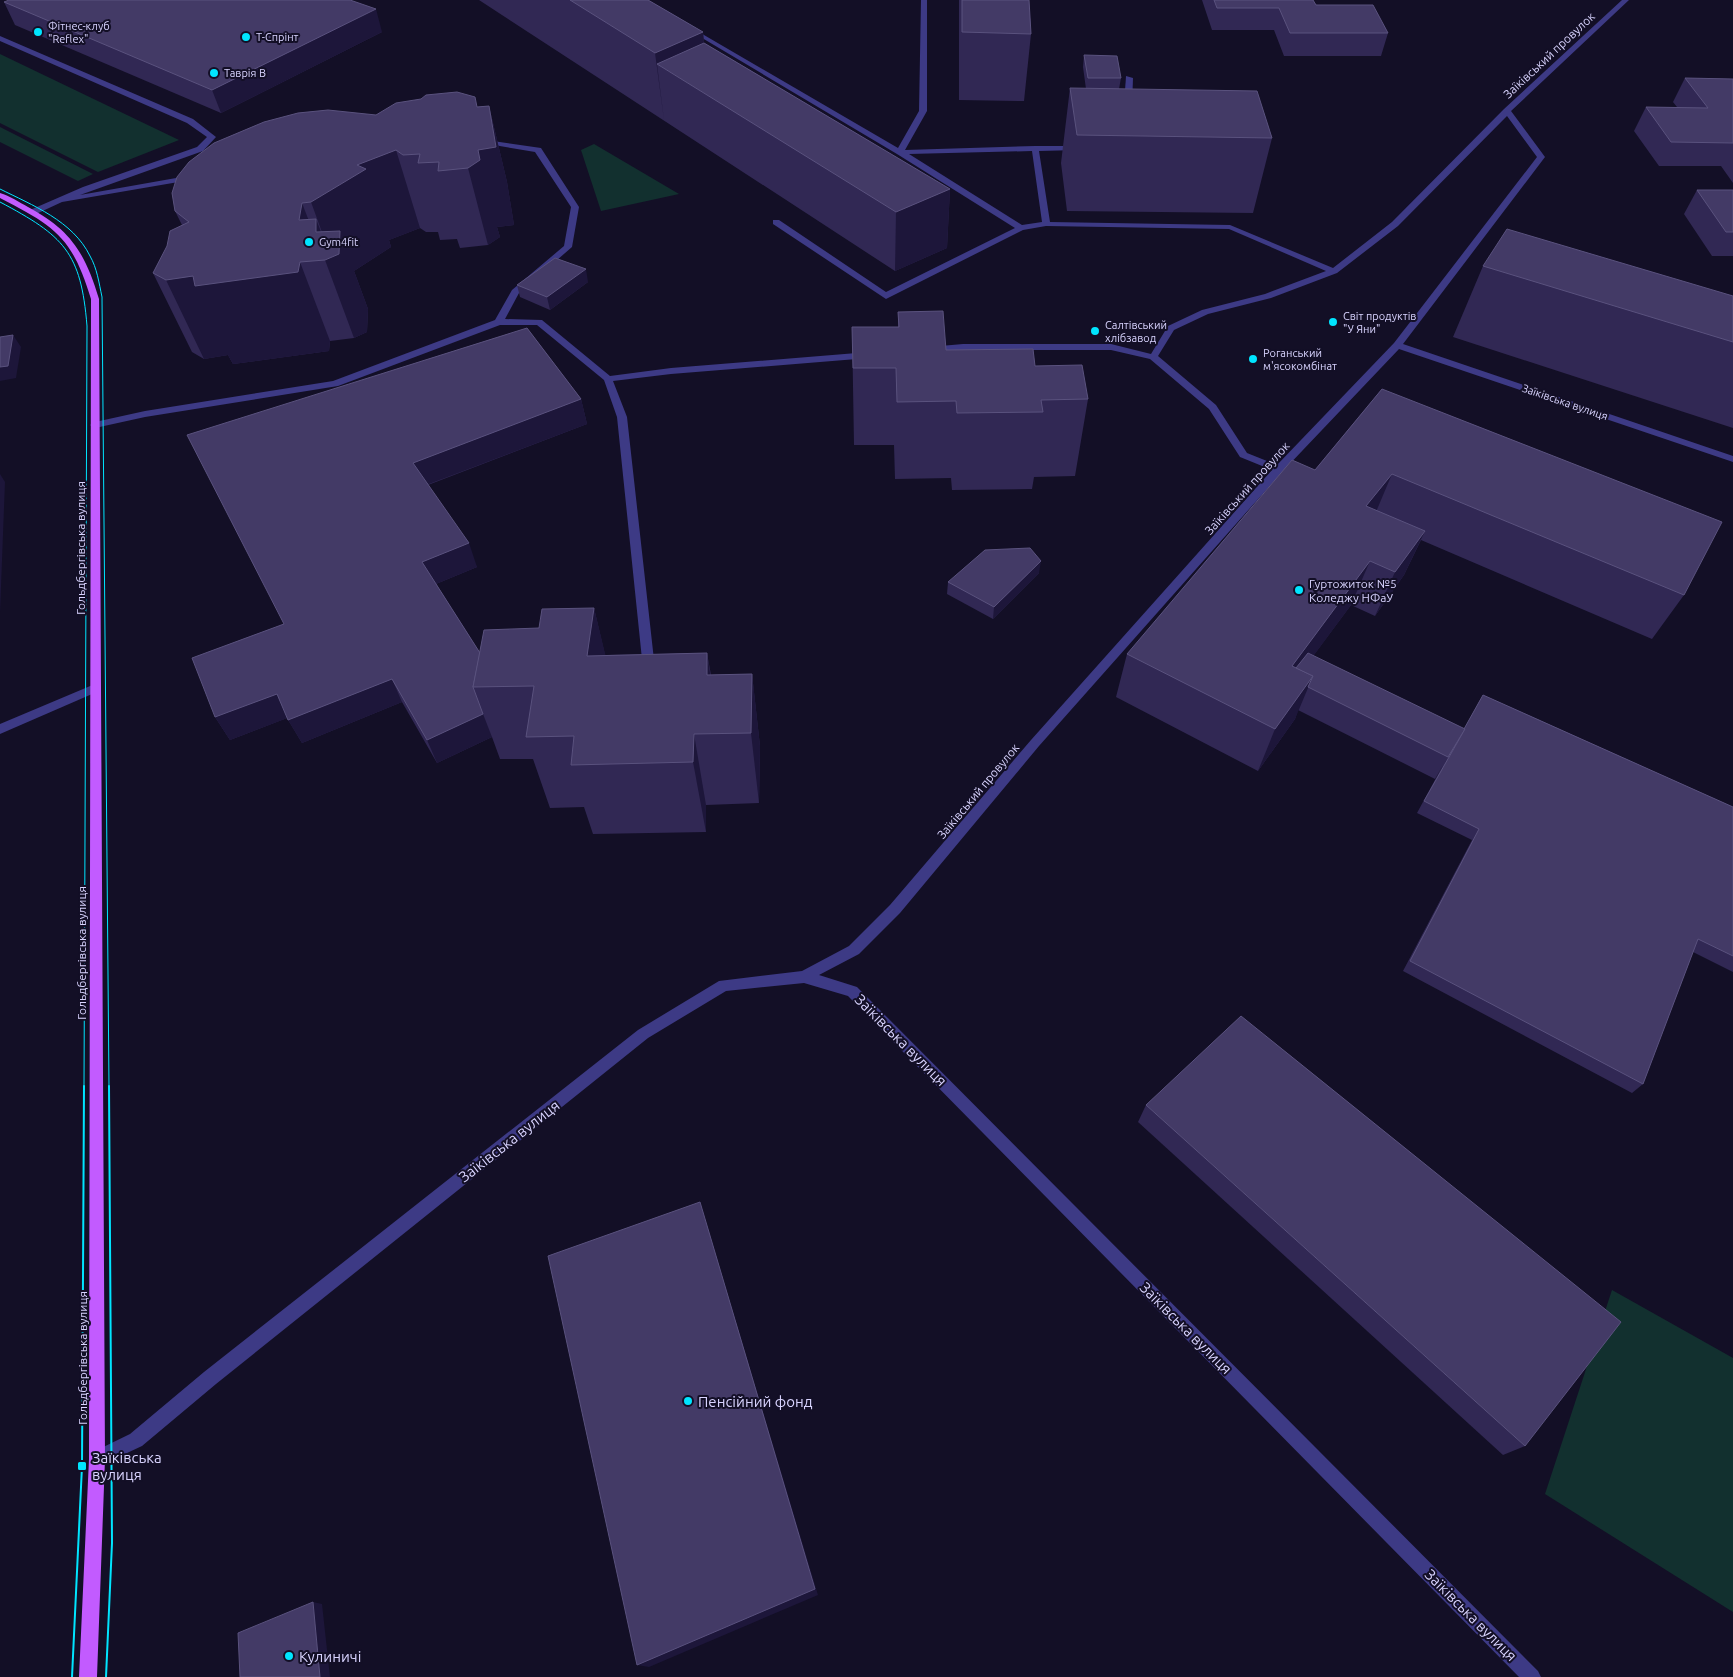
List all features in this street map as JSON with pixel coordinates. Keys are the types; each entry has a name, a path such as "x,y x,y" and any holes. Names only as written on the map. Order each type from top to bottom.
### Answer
{"main road":[{"name":"Гольдбергівська вулиця","path":"0,195 51,223 66,235 79,253 88,272 94,299 97,1459 88,1677"}],"street":[{"path":"900,152 923,111 924,0"},
{"name":"Заїківський провулок","path":"804,977 854,950 896,909 1035,743 1280,469 1397,345 1541,157 1507,111 1626,0"},
{"path":"682,24 900,152 1021,228"},
{"path":"0,38 190,121 212,137 200,149 86,189 32,212"},
{"path":"1128,111 1130,78"},
{"path":"1153,357 1171,328 1205,312 1268,296 1334,271 1395,224 1507,111"},
{"path":"476,140 538,150 574,207 568,247 514,292 499,322"},
{"path":"1035,148 1046,224"},
{"path":"900,152 1084,148"},
{"path":"63,200 202,175"},
{"path":"776,222 886,296 1021,228 1046,224 1230,227 1334,271"},
{"path":"95,425 145,414 335,384 499,322 539,322 608,380 622,418 650,679"},
{"name":"Заїківська вулиця","path":"1397,345 1733,459"},
{"path":"915,351 963,347 1111,346 1153,357 1213,408 1243,455 1280,469"},
{"path":"608,380 671,371 876,354"},
{"path":"0,729 95,688"},
{"name":"Заїківська вулиця","path":"97,1459 136,1440 210,1378 643,1034 724,986 804,977 852,991 1532,1677"}],"green space":[{"path":"0,54 179,140 98,172 0,123"},
{"path":"0,127 93,174 78,181 0,142"},
{"path":"594,144 679,194 601,211 581,150"},
{"path":"1612,1290 1733,1358 1733,1612 1545,1494"}],"building":[{"name":"Таврія В","path":"9,0 350,0 376,9 212,90 4,2"},
{"path":"570,0 648,0 703,32 655,53"},
{"path":"962,0 1029,0 1031,34 962,32"},
{"path":"1214,0 1313,0 1316,5 1373,5 1388,33 1290,33 1279,8 1217,8"},
{"path":"704,43 950,189 896,212 657,64"},
{"path":"1084,55 1117,56 1121,78 1088,78"},
{"path":"1685,78 1733,79 1733,143 1671,142 1646,107 1708,108"},
{"path":"1070,88 1257,91 1272,138 1077,135"},
{"path":"457,92 475,97 477,107 489,106 496,147 478,150 480,160 468,168 438,171 439,162 418,163 420,154 403,155 396,150 357,165 366,169 311,202 302,203 299,220 316,219 316,232 340,231 339,254 325,260 300,262 298,272 195,286 193,276 166,280 153,273 167,246 170,231 189,222 175,211 172,193 177,177 189,162 214,143 264,122 298,113 328,110 376,115 396,103 421,99 426,95"},
{"path":"1697,190 1733,190 1733,232 1726,232"},
{"path":"1507,229 1733,296 1733,342 1483,266"},
{"path":"555,258 586,269 547,297 517,285"},
{"path":"943,311 946,350 1033,349 1035,366 1082,365 1088,399 1041,400 1043,412 957,413 956,401 897,402 896,368 853,368 852,327 899,327 898,312"},
{"path":"527,328 581,399 413,463 469,543 422,562 480,653 473,687 483,714 427,740 392,679 288,720 277,694 215,717 192,658 284,624 187,435"},
{"path":"13,335 8,366 0,367 0,337"},
{"path":"1382,389 1722,522 1684,595 1392,474 1366,506 1425,531 1395,572 1370,561 1292,666 1313,676 1275,729 1127,654 1292,460 1315,470"},
{"path":"1030,548 1041,561 994,607 948,582 985,550"},
{"path":"594,608 587,656 707,653 707,675 752,674 751,733 694,734 693,762 571,765 574,736 526,737 534,686 473,687 484,630 539,628 542,609"},
{"path":"1308,653 1465,729 1448,757 1308,687 1313,676 1296,668"},
{"path":"1483,695 1733,807 1733,956 1698,939 1643,1084 1410,961 1479,829 1424,801"},
{"path":"1241,1016 1621,1322 1525,1446 1146,1105"},
{"path":"700,1202 815,1589 637,1665 548,1256"},
{"name":"Кулиничі","path":"313,1602 320,1677 240,1677 238,1633"}],"tram line":[{"path":"0,189 51,215 73,233 83,244 92,261 98,276 102,297 109,1087"},
{"path":"0,202 40,225 65,249 74,263 80,280 87,326 84,1087"},
{"path":"72,1677 82,1466 84,1086"},
{"path":"106,1677 112,1543 109,1086"}],"place":[{"name":"Фітнес-клуб \"Reflex\"","path":"38,32"},
{"name":"Т-Спрінт","path":"246,37"},
{"name":"Таврія В","path":"214,73"},
{"name":"Gym4fit","path":"309,242"},
{"name":"Світ продуктів \"У Яни\"","path":"1333,322"},
{"name":"Салтівський хлібзавод","path":"1095,331"},
{"name":"Роганський м'ясокомбінат","path":"1253,359"},
{"name":"Гуртожиток №5 Коледжу НФаУ","path":"1299,590"},
{"name":"Пенсійний фонд","path":"688,1401"},
{"name":"Заїківська вулиця","path":"82,1466"},
{"name":"Кулиничі","path":"289,1656"}]}
